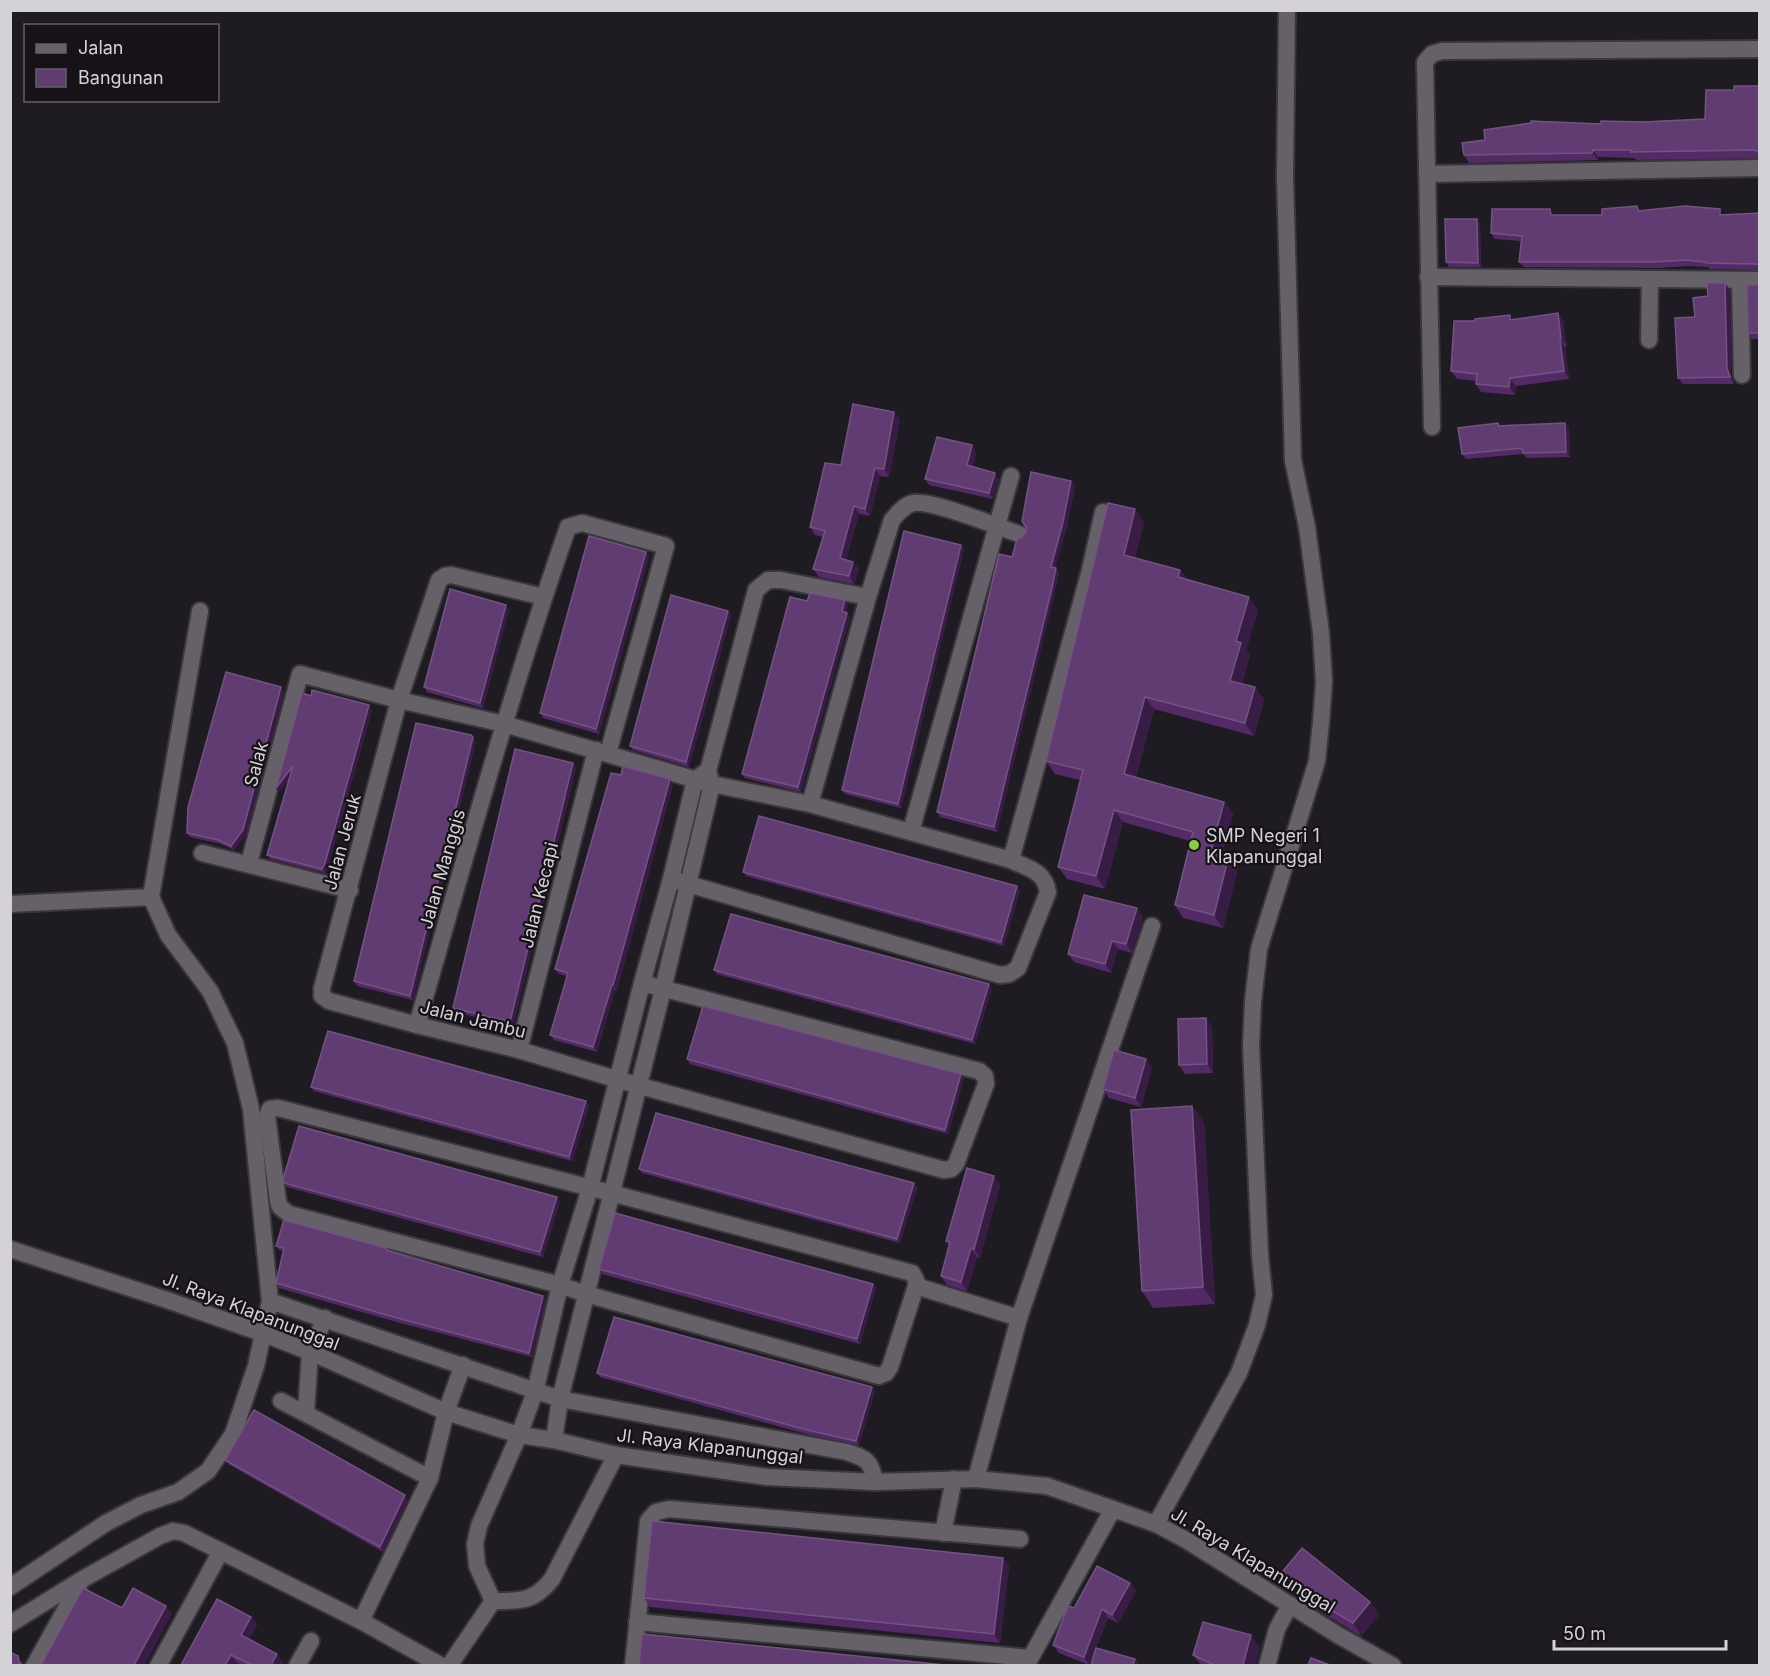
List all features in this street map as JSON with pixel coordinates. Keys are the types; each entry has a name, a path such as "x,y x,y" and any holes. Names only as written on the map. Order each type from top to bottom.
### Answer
{"street":[{"path":"1156,1524 1239,1373 1257,1325 1264,1295 1260,1255 1251,1046 1253,1000 1259,949 1317,761 1321,722 1324,682 1321,633 1307,527 1293,460 1285,177 1287,10"},
{"path":"1432,427 1425,62 1432,54 1442,51 1760,49"},
{"path":"1427,174 1760,168"},
{"path":"1428,277 1760,280"},
{"path":"1649,340 1650,280"},
{"path":"1740,281 1742,375"},
{"path":"911,831 1011,476"},
{"path":"810,804 892,520 900,511 913,503 938,506 1019,534"},
{"path":"1011,860 1090,570 1103,512"},
{"name":"Jalan Kecapi","path":"519,1050 602,752 666,546 582,523 568,527 544,597"},
{"name":"Jalan Jeruk","path":"321,993 399,700 439,580 451,575 544,597"},
{"path":"493,1601 477,1566 475,1544 479,1526 519,1435 535,1392 560,1285 590,1188 642,983 671,879 705,778 756,590 768,580 781,580 868,597"},
{"name":"Jalan Manggis","path":"417,1025 504,724 544,597"},
{"path":"10,1587 106,1523 141,1505 178,1492 208,1472 233,1434 256,1366 270,1301 251,1109 235,1043 210,991 168,935 152,897 200,611"},
{"name":"Salak","path":"249,863 300,674 399,700"},
{"path":"399,700 504,724 602,752 810,804 1011,860 1040,874 1046,880 1048,892 1018,968 1009,974 1000,975 671,879"},
{"path":"554,1440 560,1399 688,884 705,778"},
{"path":"202,853 350,890"},
{"path":"10,904 152,897"},
{"path":"976,1479 1019,1318 1152,927"},
{"name":"Jalan Jambu","path":"321,993 324,999 519,1050 618,1080 944,1170 951,1169 956,1164 986,1084 985,1076 979,1071 642,983"},
{"path":"278,1108 612,1193 912,1273 916,1286 890,1367 886,1373 879,1376 560,1285 289,1214 280,1207 278,1201 267,1116 270,1109 278,1108"},
{"name":"Jl. Raya Klapanunggal","path":"10,1249 164,1299 262,1334 310,1352 446,1412 519,1435 554,1440 616,1455 767,1477 875,1482 976,1479 1047,1486 1156,1524 1393,1665"},
{"path":"916,1286 1019,1318"},
{"path":"270,1301 326,1318 560,1399 847,1452 864,1458 872,1467 875,1482"},
{"path":"306,1413 310,1352 326,1318"},
{"path":"361,1621 430,1478 446,1412 462,1365"},
{"path":"281,1401 430,1478"},
{"path":"493,1601 522,1601 542,1592 552,1579 616,1455"},
{"path":"943,1533 954,1479"},
{"path":"633,1665 648,1521 656,1512 669,1509 1020,1539"},
{"path":"637,1622 1028,1662 1113,1509"},
{"path":"10,1624 81,1580 160,1536 173,1532 184,1533 361,1621 442,1665"},
{"path":"158,1665 221,1551"},
{"path":"34,1665 81,1580"},
{"path":"449,1665 493,1601"},
{"path":"1267,1665 1277,1629 1290,1605"},
{"path":"297,1665 311,1641"}],"building":[{"path":"1734,86 1760,86 1760,153 1755,150 1631,152 1631,150 1593,150 1592,153 1464,155 1462,143 1485,140 1484,130 1531,123 1531,121 1601,124 1601,121 1643,122 1705,119 1706,90 1734,90"},
{"path":"1637,206 1638,211 1685,206 1720,209 1720,215 1760,213 1760,265 1685,260 1519,262 1522,236 1491,233 1492,209 1550,209 1551,215 1602,215 1602,209"},
{"path":"1445,219 1477,219 1478,263 1446,262"},
{"path":"1707,283 1725,283 1727,368 1730,377 1678,378 1675,318 1695,317 1693,298 1708,296"},
{"path":"1760,283 1760,333 1748,333 1747,285"},
{"path":"1558,313 1564,371 1510,378 1509,387 1476,384 1477,374 1451,371 1454,321 1475,321 1475,319 1510,315 1510,320"},
{"path":"853,404 894,412 884,469 875,468 865,509 854,506 840,558 853,562 849,576 813,569 825,531 810,527 825,463 841,465"},
{"path":"1498,423 1498,426 1565,423 1566,452 1523,453 1522,448 1462,454 1458,428"},
{"path":"937,437 972,445 967,465 995,473 989,493 925,479"},
{"path":"1031,472 1071,481 1051,567 1056,568 1052,588 994,827 937,812 999,554 1012,557 1017,539 1026,532 1022,521"},
{"path":"1108,503 1135,509 1124,555 1180,570 1178,577 1249,597 1236,641 1241,643 1230,681 1255,687 1245,723 1145,697 1124,774 1224,802 1211,851 1229,855 1214,915 1175,905 1193,832 1114,810 1096,876 1058,867 1083,770 1046,761"},
{"path":"904,531 961,545 898,804 842,790"},
{"path":"589,536 646,552 596,729 540,713"},
{"path":"450,589 506,605 480,703 424,687"},
{"path":"810,593 845,600 842,611 847,613 798,787 742,774 790,597 807,601"},
{"path":"671,595 728,611 686,762 630,746"},
{"path":"226,672 281,687 243,830 231,846 218,840 187,833 188,807"},
{"path":"312,690 369,705 322,869 267,855 293,766 276,788 302,693 311,696"},
{"path":"416,723 473,737 410,996 354,981"},
{"path":"515,749 573,763 510,1022 453,1008"},
{"path":"623,766 670,779 613,985 593,1047 550,1035 568,973 555,969 611,773 621,775"},
{"path":"759,816 1017,886 1001,942 743,872"},
{"path":"1084,895 1137,908 1126,944 1112,941 1105,964 1068,954"},
{"path":"731,914 989,984 972,1040 714,970"},
{"path":"703,1006 961,1074 945,1130 687,1059"},
{"path":"1206,1018 1207,1064 1179,1065 1178,1019"},
{"path":"328,1031 586,1101 569,1157 311,1087"},
{"path":"1114,1050 1146,1059 1135,1098 1103,1089"},
{"path":"1192,1106 1203,1287 1142,1291 1131,1110"},
{"path":"656,1113 914,1183 897,1239 639,1169"},
{"path":"299,1126 557,1197 540,1252 284,1183 283,1179"},
{"path":"967,1168 994,1176 974,1249 971,1248 961,1282 941,1276 950,1242 946,1241"},
{"path":"615,1213 873,1284 857,1339 599,1269"},
{"path":"284,1220 386,1248 386,1250 543,1296 529,1353 276,1283 284,1248 276,1246"},
{"path":"614,1317 872,1387 856,1441 807,1430 597,1373"},
{"path":"254,1410 405,1495 380,1547 225,1460"},
{"path":"652,1521 1003,1558 994,1634 644,1598"},
{"path":"1302,1548 1370,1602 1353,1623 1292,1587 1279,1576"},
{"path":"1097,1566 1130,1583 1112,1615 1102,1609 1084,1657 1053,1645 1068,1606 1074,1608"},
{"path":"83,1588 122,1608 133,1588 166,1606 134,1665 41,1665"},
{"path":"217,1599 251,1617 241,1635 277,1654 271,1665 252,1665 231,1655 225,1665 181,1665"},
{"path":"1203,1622 1251,1635 1243,1665 1214,1665 1193,1655"},
{"path":"642,1634 945,1665 639,1665"},
{"path":"1096,1648 1135,1659 1133,1665 1091,1665"},
{"path":"10,1652 18,1656 22,1665 10,1665"},
{"path":"1311,1658 1330,1665 1308,1665"}],"place":[{"name":"SMP Negeri 1 Klapanunggal","path":"1194,845"}]}
